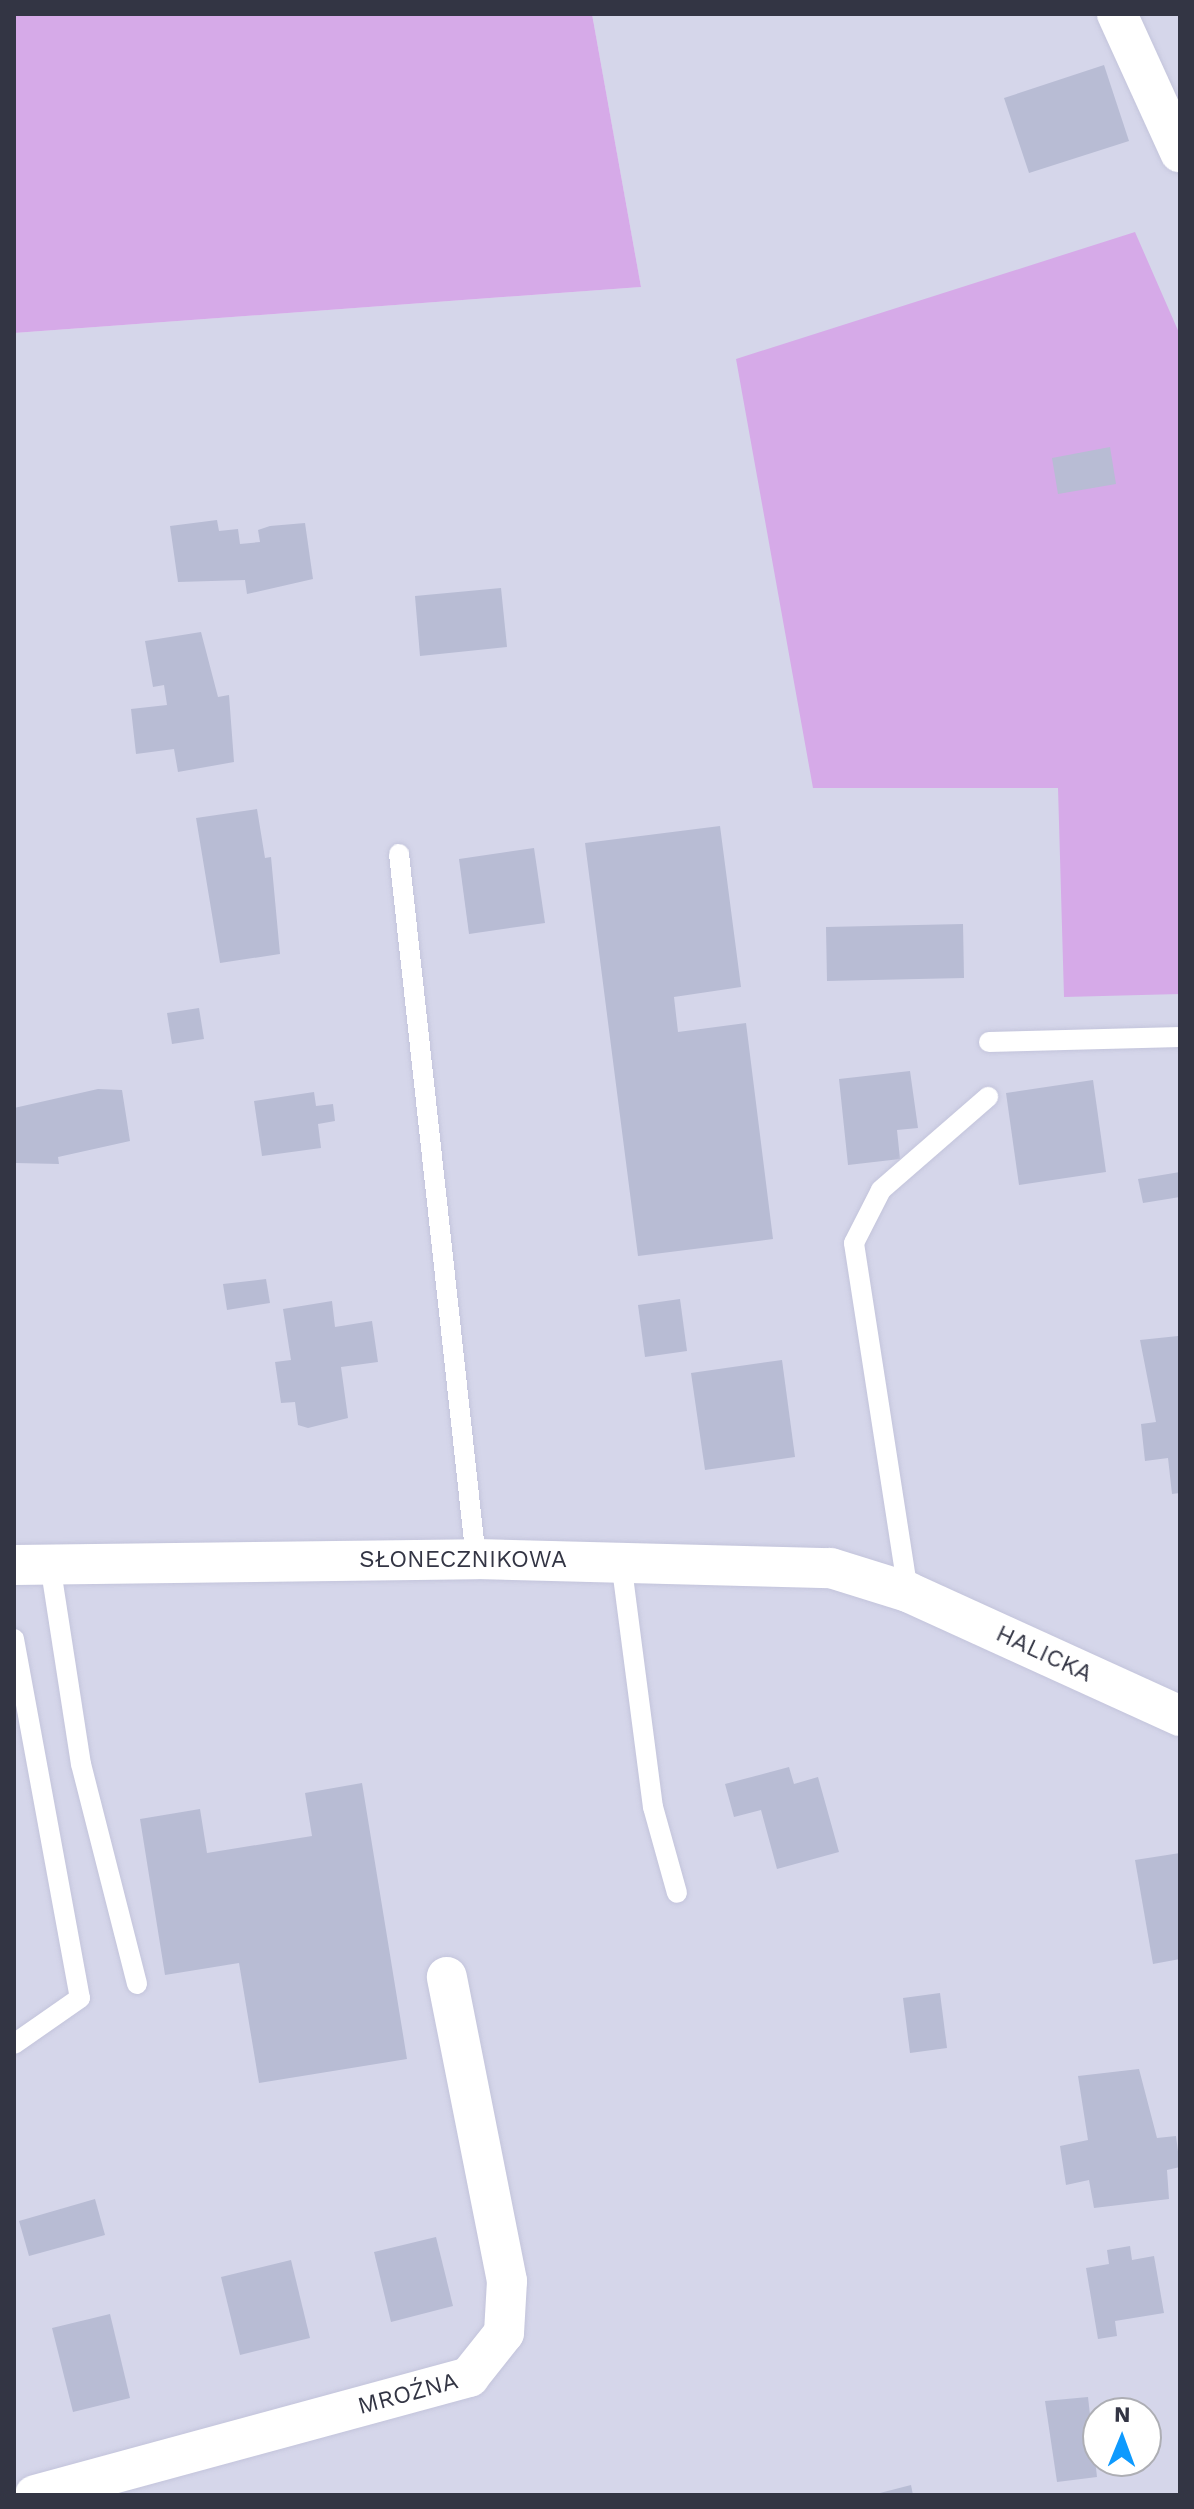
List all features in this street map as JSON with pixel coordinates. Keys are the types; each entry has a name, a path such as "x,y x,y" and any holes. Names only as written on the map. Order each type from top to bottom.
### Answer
{"street":[{"path":"1117,14 1180,152"},
{"name":"SŁONECZNIKOWA","path":"32,1565 476,1559 621,1561 831,1568 908,1592"},
{"name":"HALICKA","path":"908,1592 1180,1716"},
{"name":"MROŹNA","path":"35,2495 469,2377 504,2333 507,2281 447,1977"}],"lane":[{"path":"399,854 476,1559"},
{"path":"989,1042 1180,1037"},
{"path":"908,1592 854,1243 881,1190 988,1097"},
{"path":"621,1561 653,1807 677,1893"},
{"path":"32,1565 137,1984"},
{"path":"14,1639 80,1998 14,2044"}],"shaded area":[{"path":"14,14 592,14 641,287 14,333"},
{"path":"592,14 1180,14 1180,2495 14,2495 14,333 641,287"},
{"path":"1135,232 1180,335 1180,994 1064,997 1058,788 813,788 736,359"}],"building":[{"path":"1104,65 1129,141 1029,173 1004,98"},
{"path":"1110,447 1116,484 1058,494 1052,458"},
{"path":"217,520 219,531 238,529 240,544 260,542 258,530 270,526 305,523 313,579 247,594 245,580 178,582 170,526"},
{"path":"501,588 507,647 420,656 415,596"},
{"path":"201,632 218,697 229,695 234,762 178,772 174,749 136,754 131,709 167,705 164,685 153,687 145,641"},
{"path":"257,809 265,858 271,857 280,954 220,963 196,818"},
{"path":"720,826 741,987 674,997 678,1032 746,1023 773,1239 638,1256 585,843"},
{"path":"534,848 545,923 469,934 459,859"},
{"path":"963,924 964,978 827,981 826,927"},
{"path":"199,1008 204,1039 172,1044 167,1013"},
{"path":"910,1071 918,1128 897,1130 900,1159 848,1165 839,1079"},
{"path":"1093,1080 1106,1172 1019,1185 1006,1093"},
{"path":"98,1089 122,1090 130,1141 58,1157 59,1164 16,1163 14,1108"},
{"path":"314,1092 316,1106 333,1104 335,1121 318,1124 321,1148 262,1156 254,1101"},
{"path":"1180,1172 1180,1197 1143,1203 1138,1179"},
{"path":"266,1279 270,1303 227,1310 223,1284"},
{"path":"680,1299 687,1351 645,1357 638,1305"},
{"path":"332,1301 335,1327 372,1321 378,1362 341,1367 348,1418 308,1428 298,1425 295,1402 281,1403 275,1362 291,1360 283,1309"},
{"path":"1178,1336 1180,1493 1172,1494 1168,1458 1145,1461 1141,1424 1156,1422 1140,1340"},
{"path":"782,1360 795,1457 705,1470 691,1373"},
{"path":"789,1767 794,1784 818,1777 839,1852 777,1869 761,1810 734,1817 725,1784"},
{"path":"362,1783 407,2059 259,2083 239,1963 165,1975 140,1819 200,1809 207,1853 312,1836 305,1793"},
{"path":"1180,1853 1180,1959 1153,1964 1135,1860"},
{"path":"940,1993 947,2048 910,2053 903,1998"},
{"path":"1139,2069 1157,2138 1176,2136 1180,2167 1167,2170 1169,2199 1094,2208 1089,2180 1066,2185 1060,2146 1088,2140 1078,2076"},
{"path":"95,2199 105,2235 29,2256 19,2221"},
{"path":"436,2237 453,2306 391,2322 374,2252"},
{"path":"1130,2246 1132,2260 1154,2256 1164,2313 1115,2321 1117,2336 1098,2339 1086,2268 1109,2264 1107,2250"},
{"path":"291,2260 310,2338 240,2355 221,2277"},
{"path":"110,2314 130,2398 73,2412 52,2328"},
{"path":"1082,2398 1082,2477 1097,2477 1057,2482 1045,2401"},
{"path":"911,2485 913,2495 876,2495 876,2494"}]}
